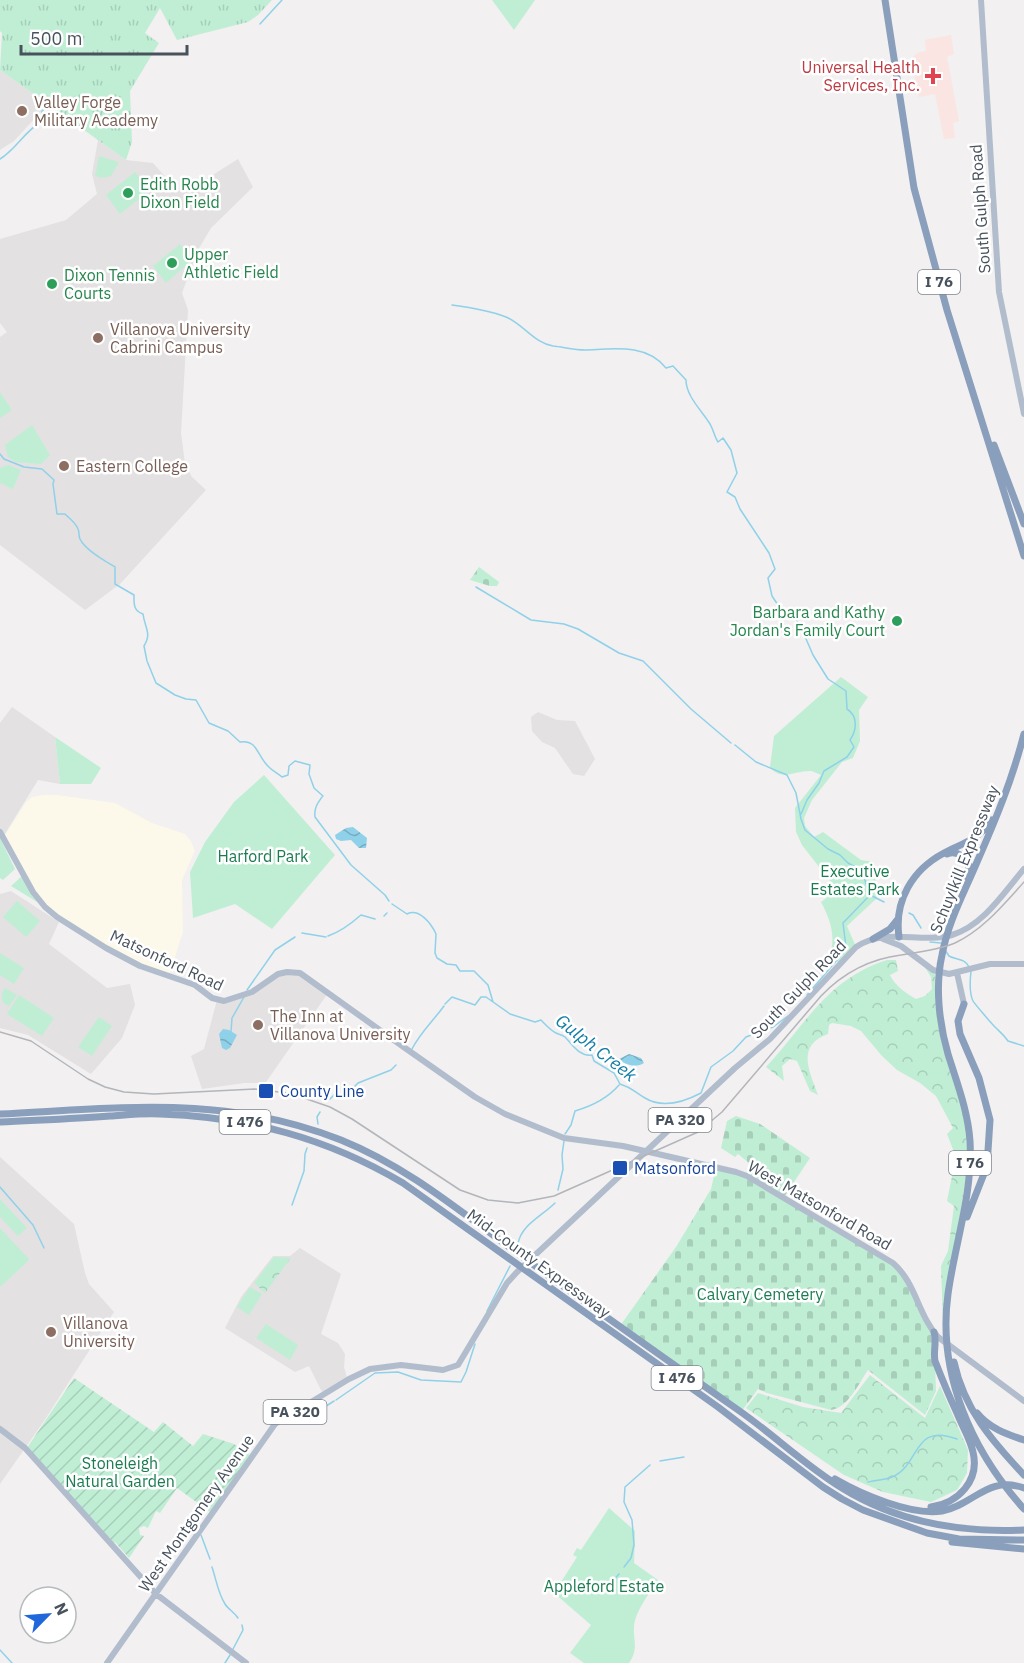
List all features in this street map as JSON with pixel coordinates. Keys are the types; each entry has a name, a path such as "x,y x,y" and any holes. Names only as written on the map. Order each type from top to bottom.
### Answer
{"highway":[{"name":"I 76","path":"886,0 909,144 919,190 942,278 1024,542"},
{"name":"I 76","path":"886,0 914,188 947,310 1024,556"},
{"path":"994,445 1024,524"},
{"name":"Schuylkill Expressway","path":"1024,735 1006,794 958,904 951,926 940,992 946,1046 967,1114 970,1151 967,1190 948,1294 944,1340 952,1356 970,1410 987,1433 1024,1474"},
{"name":"Schuylkill Expressway","path":"951,926 1016,781 1024,752"},
{"path":"899,937 898,917 901,900 909,885 920,871 943,854 983,833 997,813 1006,794"},
{"path":"899,937 904,900 910,887 929,865 952,852 963,856 969,866 958,904"},
{"path":"877,938 892,927 898,917"},
{"name":"Schuylkill Expressway","path":"940,992 944,1019 954,1063 965,1096 974,1142 968,1217 944,1340"},
{"path":"964,1004 963,1015 958,1025 960,1034 979,1078 990,1120 987,1166 968,1217"},
{"name":"Mid-County Expressway","path":"0,1114 180,1107 225,1110 287,1122 351,1144 410,1175 839,1486 890,1512 946,1527 971,1530 1021,1530"},
{"name":"Mid-County Expressway","path":"0,1122 158,1113 222,1118 295,1134 370,1163 412,1189 718,1407 823,1487 863,1510 907,1528 959,1539 1024,1540"},
{"path":"930,1508 946,1504 961,1494 971,1480 974,1465 971,1444 935,1361 933,1351 944,1340 934,1332"},
{"path":"952,1356 964,1390 981,1419 1005,1434 1024,1440"},
{"name":"Schuylkill Expressway","path":"952,1356 962,1413 991,1467 1024,1509"},
{"path":"856,1491 885,1500 930,1508 945,1506 956,1500 967,1491 977,1470 976,1455 962,1413"},
{"path":"762,1428 856,1491 892,1504 932,1512 953,1507 989,1487 1009,1484 1024,1487 1024,1495"},
{"path":"991,1467 1024,1517"},
{"path":"907,1528 946,1541 1023,1550"}],"main road":[{"name":"South Gulph Road","path":"981,0 999,292 1024,414"},
{"name":"Matsonford Road","path":"0,832 34,894 57,917 121,957 200,987 212,998 224,1001 248,993 278,974 287,972 305,976 328,993"},
{"path":"877,938 935,937 952,934 982,917 1024,869"},
{"path":"899,937 903,948"},
{"path":"903,948 905,942 915,937"},
{"name":"South Gulph Road","path":"647,1151 735,1068 770,1040 856,947 877,938"},
{"path":"877,938 903,948 933,970 949,974 993,963 1024,964"},
{"path":"957,973 964,1004"},
{"name":"West Matsonford Road","path":"328,993 496,1110 555,1136 638,1149 742,1174 888,1259 909,1281 934,1332"},
{"path":"638,1149 657,1142"},
{"name":"West Montgomery Avenue","path":"107,1663 275,1424 349,1379 370,1369 401,1365 443,1370 458,1365 507,1283 647,1151"},
{"path":"944,1340 1024,1401"},
{"path":"0,1429 25,1448 156,1594 246,1663"}],"shaded area":[{"name":"Universal Health Services, Inc.","path":"951,35 954,54 947,57 959,121 953,123 955,138 944,139 935,94 919,97 911,59 917,53 926,51 925,40"},
{"name":"Valley Forge Military Academy","path":"0,70 48,104 14,141 0,150"},
{"name":"Villanova University Cabrini Campus","path":"98,140 126,160 153,163 177,190 186,192 238,159 253,187 211,228 198,250 182,293 188,310 181,433 185,464 192,477 206,490 120,584 85,610 0,545 0,337 7,332 0,323 0,239 66,220 97,194 92,174"},
{"path":"12,707 55,737 60,784 38,780 3,837 0,832 0,723"},
{"path":"538,712 557,720 575,721 595,759 584,776 573,774 555,748 542,742 532,731 531,717"},
{"path":"44,795 115,803 152,823 185,834 191,841 195,851 182,880 183,932 169,976 140,966 45,907 3,838 26,802 32,797"},
{"path":"11,891 59,922 49,944 107,988 130,984 135,1005 122,1038 91,1074 28,1035 0,1028 0,894"},
{"name":"The Inn at Villanova University","path":"296,973 328,993 264,1085 244,1083 202,1089 191,1056 204,1049 217,1000 252,992 274,977"},
{"name":"Villanova University","path":"0,1157 74,1224 89,1284 114,1312 44,1421 0,1484"},
{"path":"300,1248 341,1274 321,1334 338,1343 345,1354 344,1367 347,1378 322,1392 309,1366 295,1372 225,1328 241,1297 273,1256 290,1256"}],"green space":[{"path":"0,0 272,0 248,22 177,40 160,8 145,33 159,43 130,91 132,142 126,160 0,70 2,33 0,31"},
{"path":"492,0 535,0 514,30"},
{"path":"99,156 119,162 111,176 102,178 95,176"},
{"name":"Edith Robb Dixon Field","path":"135,172 150,190 120,214 106,195"},
{"name":"Upper Athletic Field","path":"180,244 192,260 166,283 153,266"},
{"path":"0,392 12,410 0,418"},
{"path":"32,425 50,455 41,464 16,462 8,457 5,445"},
{"path":"8,465 21,470 13,489 0,483 0,468"},
{"path":"479,567 499,582 497,586 470,580"},
{"name":"Executive Estates Park","path":"841,677 868,697 859,710 860,741 853,758 842,762 812,800 804,818 805,826 814,837 823,832 861,860 874,862 877,898 847,926 856,947 839,964 831,952 831,926 821,902 837,890 802,845 796,832 795,808 821,775 805,771 784,775 770,767 774,736"},
{"path":"55,737 101,768 91,784 60,784"},
{"name":"Harford Park","path":"264,775 335,855 272,929 235,904 193,918 190,872 205,842 234,802"},
{"path":"0,838 15,869 3,880 0,878"},
{"path":"22,876 42,905 11,886"},
{"path":"17,901 40,921 26,937 3,917"},
{"path":"0,953 24,968 14,984 0,975"},
{"path":"887,960 896,960 898,971 890,975 895,983 916,999 925,996 932,989 931,977 924,966 935,974 936,1008 966,1127 968,1164 943,1323 941,1266 948,1251 954,1206 947,1201 956,1157 947,1134 953,1128 936,1096 920,1083 897,1070 861,1031 851,1026 832,1023 829,1025 828,1034 818,1039 808,1052 811,1077 818,1095 810,1091 797,1061 790,1059 782,1066 784,1081 766,1067 833,991 866,968"},
{"path":"5,988 17,995 9,1006 2,998"},
{"path":"19,995 54,1018 42,1036 7,1014"},
{"path":"99,1017 112,1026 92,1056 78,1047"},
{"path":"736,1116 760,1124 810,1158 784,1197 746,1174 749,1163 738,1154 735,1157 721,1148 727,1121"},
{"name":"Calvary Cemetery","path":"716,1167 736,1172 898,1268 930,1327 935,1361 936,1391 925,1415 868,1370 848,1400 831,1410 758,1389 741,1412 620,1326 676,1247 711,1189"},
{"path":"0,1199 27,1228 18,1236 0,1217"},
{"path":"0,1228 29,1259 0,1287"},
{"path":"274,1257 291,1258 265,1293 254,1283"},
{"path":"250,1287 262,1294 249,1315 237,1307"},
{"path":"266,1324 298,1345 290,1360 256,1338"},
{"path":"870,1375 925,1418 940,1386 968,1450 967,1473 957,1490 931,1502 883,1492 844,1475 746,1408 758,1393 803,1407 841,1413"},
{"name":"Stoneleigh Natural Garden","path":"74,1378 154,1432 163,1422 193,1446 203,1434 234,1444 250,1455 210,1512 177,1488 160,1513 156,1511 148,1528 144,1526 139,1528 140,1535 144,1536 129,1558 115,1542 113,1544 27,1448"},
{"name":"Appleford Estate","path":"609,1508 635,1531 634,1563 658,1580 637,1615 634,1627 635,1649 629,1663 584,1663 570,1653 591,1625 554,1593 577,1557 573,1555 577,1548 581,1550"}],"water":[{"path":"353,827 367,838 366,848 359,848 351,840 336,839 335,835 346,828"},
{"path":"223,1029 237,1035 230,1048 226,1050 222,1048 219,1034"},
{"path":"629,1054 641,1058 644,1063 631,1065 619,1059"}],"waterway":[{"path":"260,24 282,0"},
{"path":"0,159 42,121 42,111 49,105 52,97"},
{"path":"452,305 506,317 540,341 553,346 581,350 628,349 649,354 666,368 673,366 686,380 691,396 710,423 718,442 723,438 731,450 737,473 727,492 735,497 740,509 769,553 775,569 768,578 772,596 778,605 792,614 800,625 813,655 828,679 846,691 847,709 855,719 855,728 850,740 854,747 847,757 824,771 801,814"},
{"name":"Gulph Creek","path":"0,454 4,459 24,467 42,469 54,480 57,514 65,514 76,525 80,539 86,547 115,567 115,584 134,595 136,609 143,614 148,634 144,646 156,683 175,695 196,700 209,723 228,731 240,742 253,745 269,767 282,777 288,775 289,766 295,761 310,765 309,774 314,788 323,796"},
{"path":"476,587 531,620 564,624 578,629 619,653 643,661 691,709 731,743"},
{"path":"735,745 756,762 787,775 796,793 805,830 857,868 864,877 869,894"},
{"name":"Gulph Creek","path":"322,797 316,806 315,817 351,865 389,901"},
{"name":"Gulph Creek","path":"807,995 843,953 846,947 843,923 870,895 884,902"},
{"name":"Gulph Creek","path":"392,904 407,914 416,913 424,918 436,934 437,958 447,964 456,965 460,971 474,971 488,985 493,1002"},
{"path":"384,916 387,913"},
{"name":"Gulph Creek","path":"909,913 913,915 921,928"},
{"path":"328,936 361,915 375,919"},
{"path":"302,933 326,937"},
{"path":"247,990 275,950 295,937"},
{"name":"Gulph Creek","path":"930,942 941,943"},
{"name":"Gulph Creek","path":"945,950 949,956 963,961 969,967"},
{"name":"Gulph Creek","path":"971,971 970,990 974,1003 1008,1041 1024,1046"},
{"path":"231,1032 232,1018 244,997"},
{"name":"Gulph Creek","path":"445,1004 452,997 475,1005 481,997 486,997 510,1014 535,1022 541,1020 556,1033 565,1037 580,1052 592,1055 594,1061 614,1073 620,1084 652,1101 666,1104 688,1099 701,1093 711,1067 733,1051 746,1037 773,1027 788,1016"},
{"path":"412,1049 444,1006"},
{"path":"330,1099 335,1094 343,1098 358,1083 391,1070 396,1065"},
{"path":"565,1134 571,1125 575,1111 599,1101 619,1085"},
{"path":"318,1124 317,1117 320,1112"},
{"path":"558,1190 563,1169 564,1141"},
{"path":"292,1205 304,1171 307,1148"},
{"path":"0,1187 33,1225 44,1248"},
{"path":"518,1244 523,1231 555,1203"},
{"path":"487,1311 510,1266"},
{"path":"336,1400 375,1373 398,1372 421,1380 461,1382 475,1344"},
{"path":"317,1412 334,1401"},
{"path":"868,1482 889,1478 901,1471 924,1440 932,1436 942,1435 957,1439"},
{"path":"660,1461 684,1457"},
{"path":"624,1567 631,1558 634,1545 632,1520 624,1502 625,1487 650,1465"},
{"path":"201,1535 210,1559"},
{"path":"212,1567 226,1606 238,1618"},
{"path":"612,1582 619,1574"},
{"path":"232,1651 243,1630 242,1625"},
{"path":"0,1650 12,1663"},
{"path":"225,1663 230,1655"}],"tram line":[{"path":"0,1032 31,1041 88,1079 124,1092 154,1094 255,1089 301,1097 330,1107 352,1119 460,1190 488,1200 518,1203 554,1196 698,1132 722,1112 821,996 838,980 857,968 878,960 935,949 965,938 1001,908 1024,882"}],"place":[{"name":"Universal Health Services, Inc.","path":"933,76"},
{"name":"Valley Forge Military Academy","path":"22,111"},
{"name":"Edith Robb Dixon Field","path":"128,193"},
{"name":"Upper Athletic Field","path":"172,263"},
{"name":"Dixon Tennis Courts","path":"52,284"},
{"name":"Villanova University Cabrini Campus","path":"98,338"},
{"name":"Eastern College","path":"64,466"},
{"name":"Barbara and Kathy Jordan's Family Court","path":"897,621"},
{"name":"The Inn at Villanova University","path":"258,1025"},
{"name":"County Line","path":"266,1091"},
{"name":"Matsonford","path":"620,1168"},
{"name":"Villanova University","path":"51,1332"}]}
